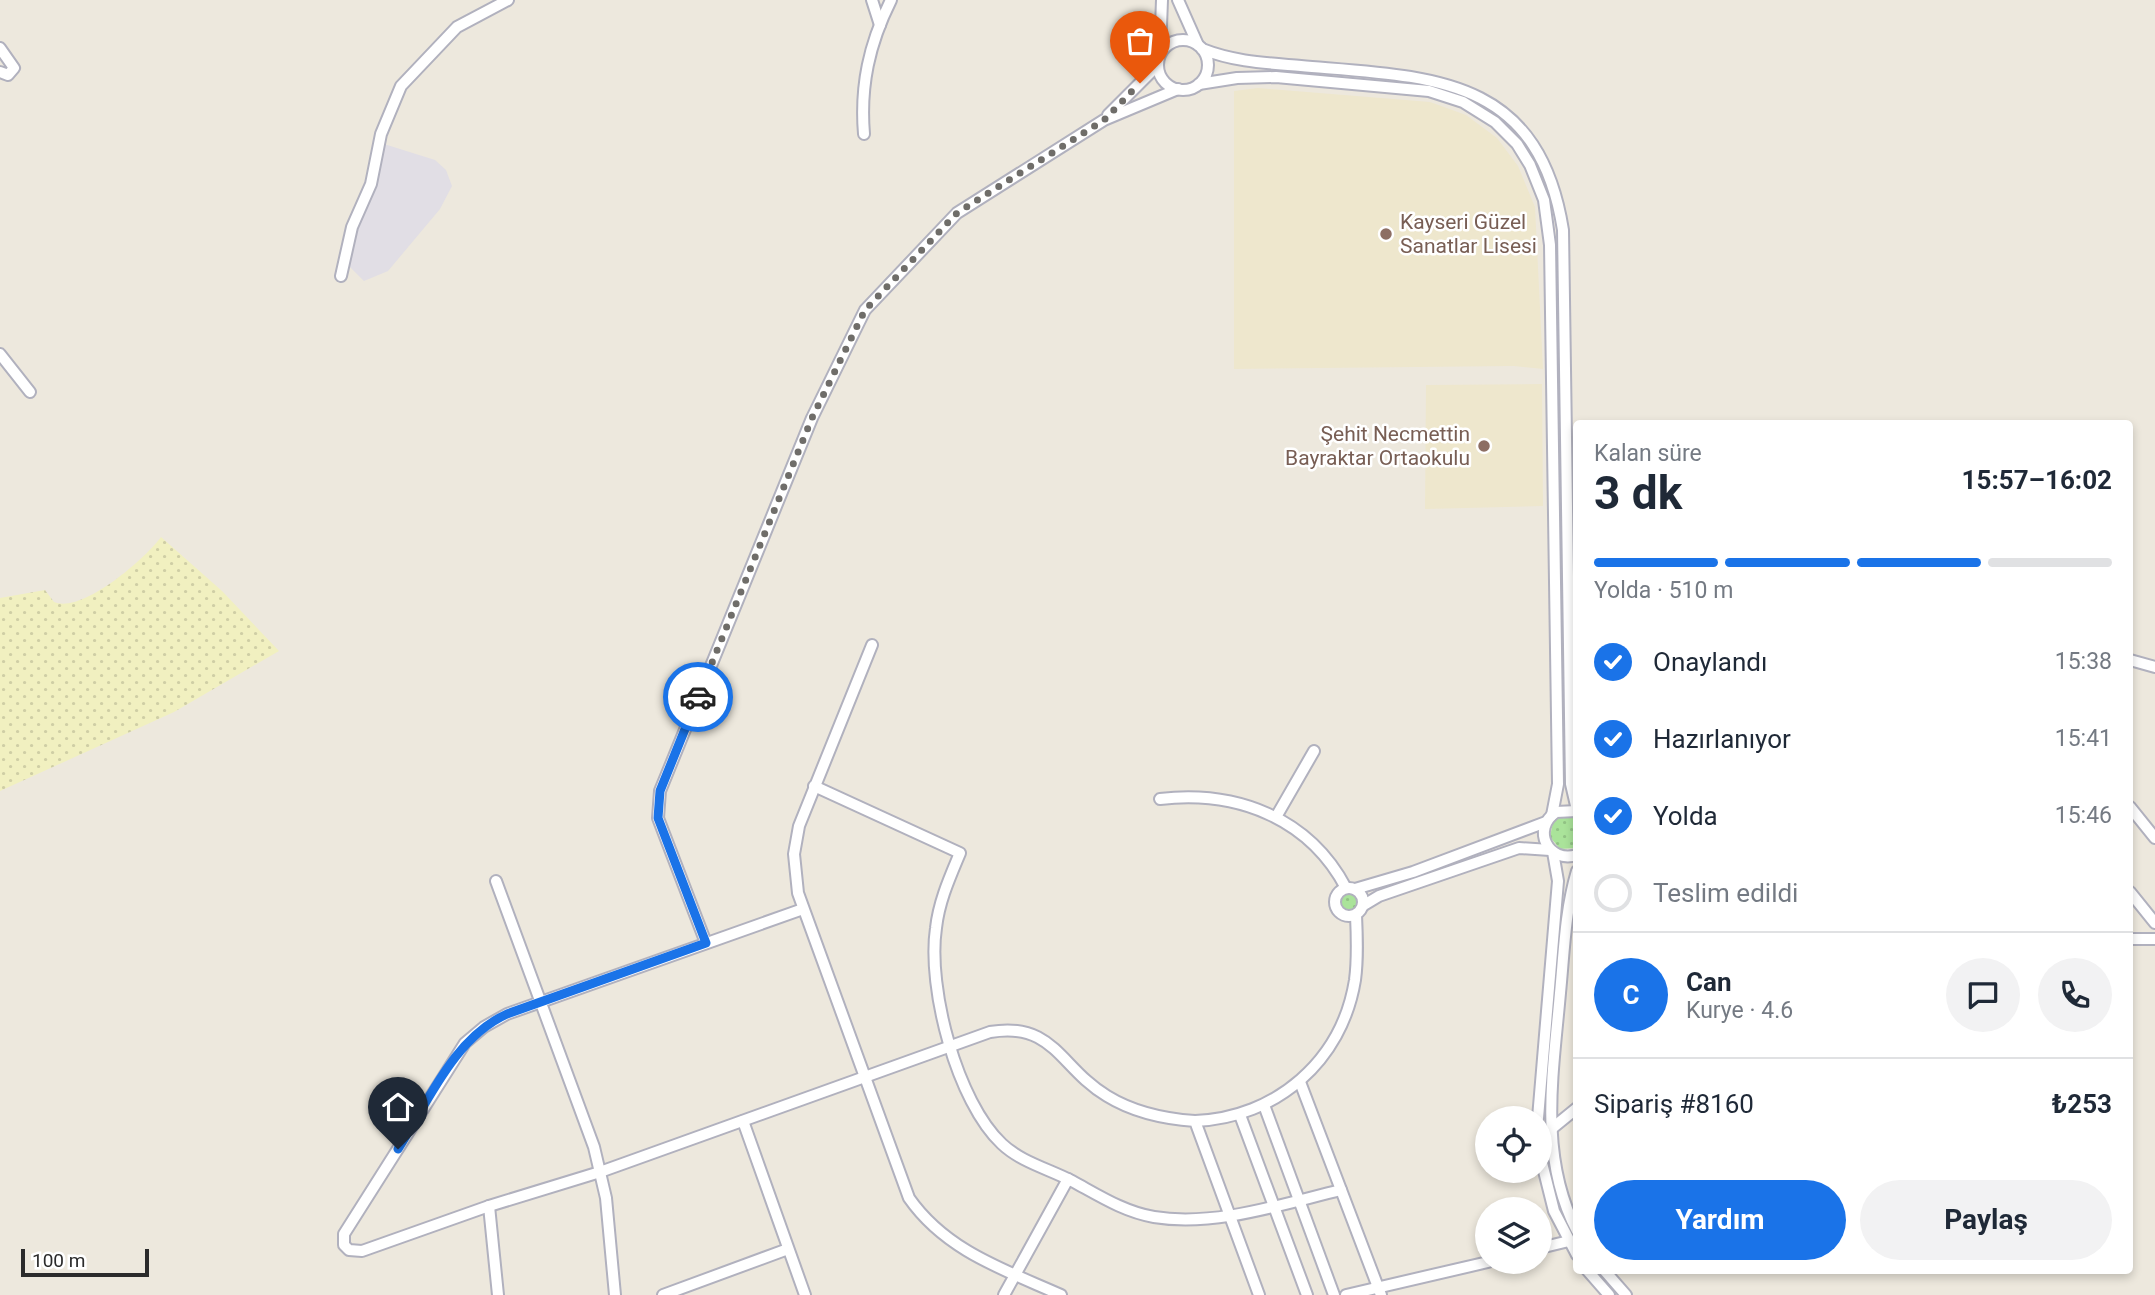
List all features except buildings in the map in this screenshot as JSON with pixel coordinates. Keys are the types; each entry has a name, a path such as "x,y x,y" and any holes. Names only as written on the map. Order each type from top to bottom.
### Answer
{"street":[{"path":"341,276 350,233 371,184 381,134 396,94 407,78 457,27 509,0"},
{"path":"872,0 880,25"},
{"path":"864,134 866,67 891,0"},
{"path":"1162,0 1159,60 1164,80 1178,89"},
{"path":"1178,0 1208,64 1199,84"},
{"path":"1104,120 1177,41 1252,63 1414,76 1450,84 1487,101 1510,120 1533,145 1556,193 1563,230 1573,784"},
{"path":"0,48 13,68 8,75 0,72"},
{"path":"706,943 658,818 660,791 812,418 865,310 957,213 1104,120 1178,89 1237,78 1276,77 1404,87 1441,94 1474,108 1503,129 1524,154 1536,176 1549,228 1554,384 1558,784 1544,839 1551,851 1558,881 1539,1106"},
{"path":"0,354 30,392"},
{"path":"872,645 803,812 795,846 796,879 803,909 909,1198 952,1243 1061,1295"},
{"path":"2133,661 2155,667"},
{"path":"1276,817 1314,751"},
{"path":"814,786 960,853 941,903 934,942 936,983 965,1094 993,1135 1012,1152 1129,1212 1142,1215 1181,1219 1229,1215 1341,1190"},
{"path":"803,909 499,1018 465,1043 344,1234 344,1245 349,1250 362,1251 489,1206 600,1172 865,1076 999,1031 1032,1033 1048,1041 1075,1072 1109,1097 1160,1116 1195,1121 1240,1115 1264,1105 1300,1082 1333,1042 1350,1001 1363,897 1351,888 1317,846 1276,817 1219,798 1160,799"},
{"path":"1573,810 1567,809 1413,872 1351,888 1337,895 1336,907 1344,916 1360,910 1379,896 1519,848 1551,851 1562,857 1573,856"},
{"path":"2133,811 2155,838"},
{"path":"496,881 588,1125 600,1172 615,1295"},
{"path":"1552,1106 1566,922 1573,890"},
{"path":"2133,896 2155,923"},
{"path":"2133,940 2155,939"},
{"path":"1300,1082 1380,1292"},
{"path":"1264,1105 1335,1295"},
{"path":"1552,1128 1573,1111"},
{"path":"1240,1115 1307,1295"},
{"path":"743,1121 804,1295"},
{"path":"1195,1121 1259,1295"},
{"path":"1552,1143 1558,1183 1573,1221"},
{"path":"1004,1295 1068,1179"},
{"path":"1546,1183 1548,1195 1573,1248"},
{"path":"489,1206 498,1295"},
{"path":"1552,1245 1569,1241"},
{"path":"663,1295 788,1249"},
{"path":"1346,1295 1380,1292 1475,1266"},
{"path":"1591,1274 1609,1295"},
{"path":"1608,1274 1626,1295"}],"shaded area":[{"name":"Kayseri Güzel Sanatlar Lisesi","path":"1258,88 1430,102 1466,115 1497,138 1518,166 1535,207 1543,369 1514,366 1234,369 1234,91"},
{"path":"384,144 435,160 446,170 452,186 440,209 388,271 364,281 349,266 353,235 374,186"},
{"name":"Şehit Necmettin Bayraktar Ortaokulu","path":"1542,384 1543,506 1425,509 1426,385"}],"green space":[{"path":"1563,816 1573,817 1573,848 1560,849 1550,837 1553,822"},
{"path":"1349,892 1356,895 1359,902 1356,909 1349,912 1342,909 1339,902 1342,895"}],"sand":[{"path":"161,537 222,591 279,651 174,712 0,791 0,598 45,590 54,602 66,604 80,600 112,582"}],"way so far":[{"path":"698,697 812,418 865,310 957,213 1104,120 1140,83"}],"place":[{"name":"Kayseri Güzel Sanatlar Lisesi","path":"1386,234"},
{"name":"Şehit Necmettin Bayraktar Ortaokulu","path":"1484,446"}],"route":[{"path":"398,1149 465,1043 484,1027 507,1014 706,943 658,818 660,791 698,697"}]}
